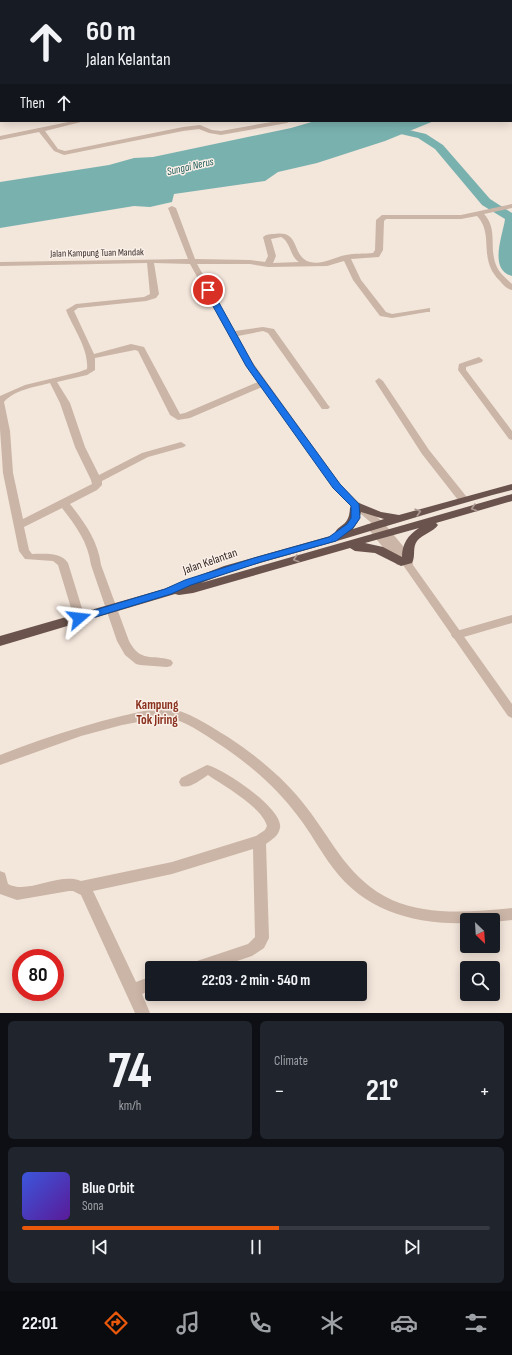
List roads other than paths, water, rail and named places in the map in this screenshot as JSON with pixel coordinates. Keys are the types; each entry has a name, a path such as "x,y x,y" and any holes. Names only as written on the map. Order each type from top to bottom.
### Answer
{"highway":[{"name":"Jalan Kelantan","path":"168,592 188,582 250,562 332,539 462,498 512,487"},
{"name":"Jalan Kelantan","path":"168,592 193,589 512,497"},
{"path":"332,539 353,523 356,518 357,507 379,515 400,518"},
{"path":"314,554 358,547 371,547 406,562 409,544 417,535 422,530 452,514"},
{"path":"0,641 168,592"}],"street":[{"path":"0,138 77,122"},
{"path":"41,130 56,150 64,153 183,129 200,127 211,132 221,133 282,122"},
{"path":"511,206 482,212 490,228 490,257 493,267 501,278 512,288"},
{"path":"172,208 194,263 246,360 262,384 337,486 375,525 406,562 512,713"},
{"name":"Jalan Kampung Tuan Mandak","path":"0,264 150,261 194,263 250,262 268,265 332,263 346,258 372,256 378,253 380,220 385,217 461,217 482,212"},
{"path":"268,265 272,256 267,237 282,235 288,238 299,260 308,264"},
{"path":"346,258 357,280 383,314 392,316 427,310"},
{"path":"79,618 63,563 55,558 35,558 26,555 24,551 20,525 8,473 5,431 0,402 6,395 52,380 88,372 92,366 90,357 70,310 76,306 146,299 153,296 150,261"},
{"path":"232,334 272,330 306,383 325,407"},
{"path":"90,357 131,347 141,349 175,415 178,417 187,416 262,384"},
{"path":"479,360 464,364 462,366 462,370 512,437"},
{"path":"20,525 94,488 97,485 80,447 65,403 52,380"},
{"path":"379,381 425,452 462,498"},
{"path":"96,480 145,455 180,445"},
{"path":"64,503 82,527 96,555 96,565 126,647 136,659 145,662 166,663"},
{"path":"457,635 512,619"},
{"path":"0,760 81,730 116,721 156,714 173,713 185,718 241,752 276,782 294,800 309,820 337,864 349,877 373,897 397,908 422,914 475,918 512,914"},
{"path":"0,877 2,888 11,893 17,894 69,885 81,887 172,868 259,841 271,834 274,823 271,816 242,790 209,770 185,782"},
{"path":"217,961 252,949 262,940 259,841"},
{"path":"81,887 89,896 143,1013"},
{"path":"132,990 145,986"}],"water":[{"name":"Sungai Nerus","path":"312,122 432,122 385,141 317,163 278,172 265,181 174,194 172,202 150,207 134,206 0,228 0,182 109,165 134,158 153,157 291,128"}],"waterway":[{"path":"383,127 422,136 439,147 486,202 511,218 505,260 507,266 512,272"}],"district":[{"name":"Kampung Tok Jiring","path":"157,712"}]}
